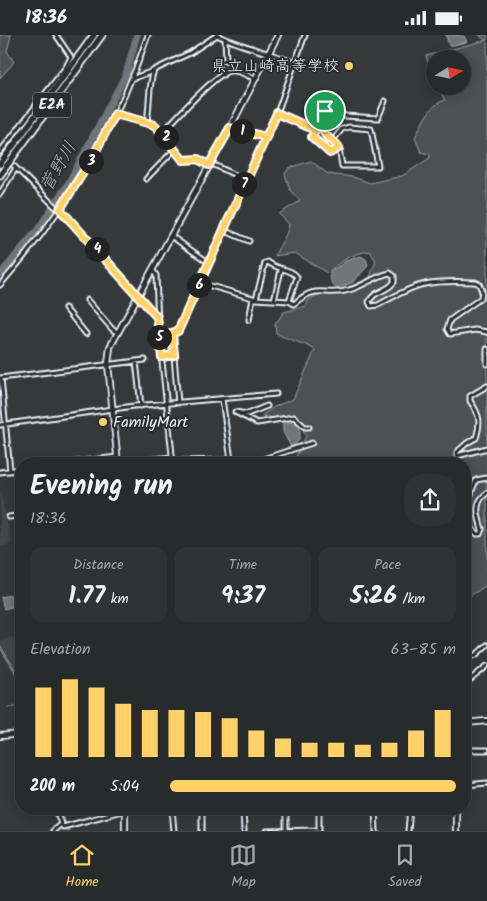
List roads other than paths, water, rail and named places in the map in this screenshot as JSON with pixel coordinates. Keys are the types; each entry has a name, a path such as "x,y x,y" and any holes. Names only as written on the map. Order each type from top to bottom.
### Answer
{"highway":[{"name":"E2A","path":"0,163 94,35"},
{"name":"E2A","path":"0,175 102,35"}],"main road":[{"path":"117,457 108,364 110,347 172,236 278,35"},
{"path":"471,722 487,721"},
{"path":"0,736 15,735"},
{"path":"125,815 125,831"},
{"path":"456,815 456,831"}],"street":[{"path":"1,154 66,67 71,57 56,35"},
{"path":"0,285 32,248 60,209 92,158 133,79 148,35"},
{"path":"133,79 190,53 217,35 295,63"},
{"path":"178,403 172,333 178,331 277,113 305,35"},
{"path":"223,75 218,61 226,60 225,39"},
{"path":"147,121 151,99 150,81 154,70"},
{"path":"163,132 200,92 228,71 237,71 255,79"},
{"path":"311,128 325,111 336,109 345,116 378,118 385,101"},
{"path":"325,111 324,132 339,148 342,166 378,165 371,129 355,127 342,129 333,140"},
{"path":"277,113 315,130 312,137 314,141 330,153 339,148"},
{"path":"115,114 147,121 155,125 163,132 183,160 198,159 246,181"},
{"path":"230,128 266,137"},
{"path":"146,179 175,149"},
{"path":"0,194 15,167 60,209 157,317"},
{"path":"223,231 249,241"},
{"path":"172,236 208,262"},
{"path":"249,320 265,263 281,270 292,271 297,277 289,301"},
{"path":"274,300 281,270"},
{"path":"153,271 156,275 157,317 172,457"},
{"path":"200,283 254,299 289,301 294,304 305,294 324,290 336,293 348,291 390,273 394,276 392,286 371,297 369,302 371,306 378,305 418,284 432,281 475,282 479,284 482,291 481,298 450,320 447,329 450,334 475,330 487,332"},
{"path":"87,300 118,332"},
{"path":"66,308 86,334"},
{"path":"487,349 487,364"},
{"path":"162,357 174,355"},
{"path":"10,471 0,378 145,360"},
{"path":"136,361 140,406"},
{"path":"487,386 470,396 470,401 476,410 480,424 476,439 462,446 456,452 457,456 487,448"},
{"path":"0,425 140,406 276,394"},
{"path":"222,399 231,457"},
{"path":"267,406 247,414 235,412 257,423 294,417 305,427 308,427"},
{"path":"273,457 312,443"},
{"path":"0,472 15,470"},
{"path":"471,493 476,480 487,478"},
{"path":"471,527 477,534 480,534 482,529 477,513 478,503 481,497 487,493"},
{"path":"9,517 15,516"},
{"path":"471,657 476,655 487,645"},
{"path":"471,679 487,666"},
{"path":"471,750 487,749"},
{"path":"471,784 487,783"},
{"path":"58,815 63,827 104,815"},
{"path":"173,815 174,831"},
{"path":"202,815 202,831"},
{"path":"243,815 244,831"},
{"path":"286,815 286,830"},
{"path":"267,831 319,831 319,815"},
{"path":"375,815 376,831"},
{"path":"408,831 409,815"},
{"path":"53,831 61,824"}],"waterway":[{"name":"菅野川","path":"0,275 39,228 68,184 126,74 137,35"},
{"path":"0,645 15,669"},
{"path":"0,648 15,673"},
{"path":"8,707 15,707"},
{"path":"62,815 69,831"},
{"path":"61,818 67,831"}],"place":[{"name":"県立山崎高等学校","path":"349,66"},
{"name":"FamilyMart","path":"103,422"}]}
